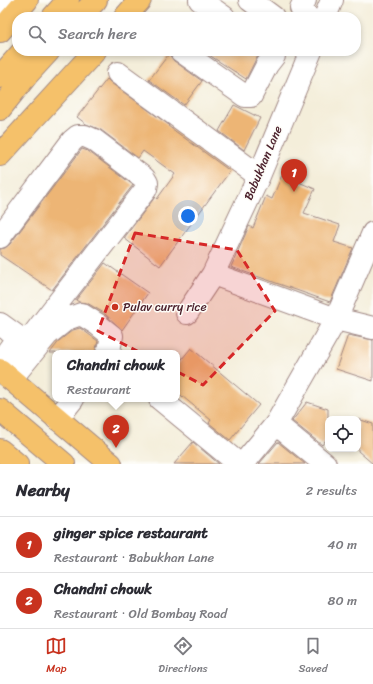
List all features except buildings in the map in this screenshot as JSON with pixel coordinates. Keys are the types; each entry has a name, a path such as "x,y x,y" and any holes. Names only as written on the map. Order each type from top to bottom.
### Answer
{"main road":[{"path":"17,12 27,0"},
{"path":"57,12 68,0"},
{"path":"85,12 96,0"},
{"path":"129,12 140,0"},
{"path":"0,31 12,17"},
{"path":"0,77 19,56"},
{"path":"0,109 44,56"},
{"path":"0,155 90,56"},
{"path":"4,370 57,419 111,464"},
{"path":"0,410 64,464"},
{"path":"0,450 17,464"}],"street":[{"path":"0,8 7,0"},
{"path":"200,0 217,12"},
{"path":"250,0 266,12"},
{"path":"327,12 332,0"},
{"path":"188,56 245,96 251,96 271,56"},
{"path":"274,56 282,64 301,74"},
{"name":"Babukhan Lane","path":"187,313 213,274 259,176 309,56"},
{"path":"118,73 259,176"},
{"path":"0,237 72,141 78,136 86,136 94,140 144,178 147,183 146,189 33,335 26,339 18,337 0,324"},
{"path":"243,464 276,424 336,320 373,233"},
{"path":"213,274 336,320 373,328"},
{"path":"4,370 67,319 81,314 112,336 108,350"},
{"path":"4,370 18,337"},
{"path":"57,419 71,402"},
{"path":"164,402 239,464"},
{"path":"276,424 325,464"}],"highlighted area":[{"path":"135,233 237,250 275,311 203,385 98,331"}],"place":[{"name":"ginger spice restaurant","path":"294,192"},
{"name":"Pulav curry rice","path":"115,307"},
{"name":"Chandni chowk","path":"116,448"}]}
